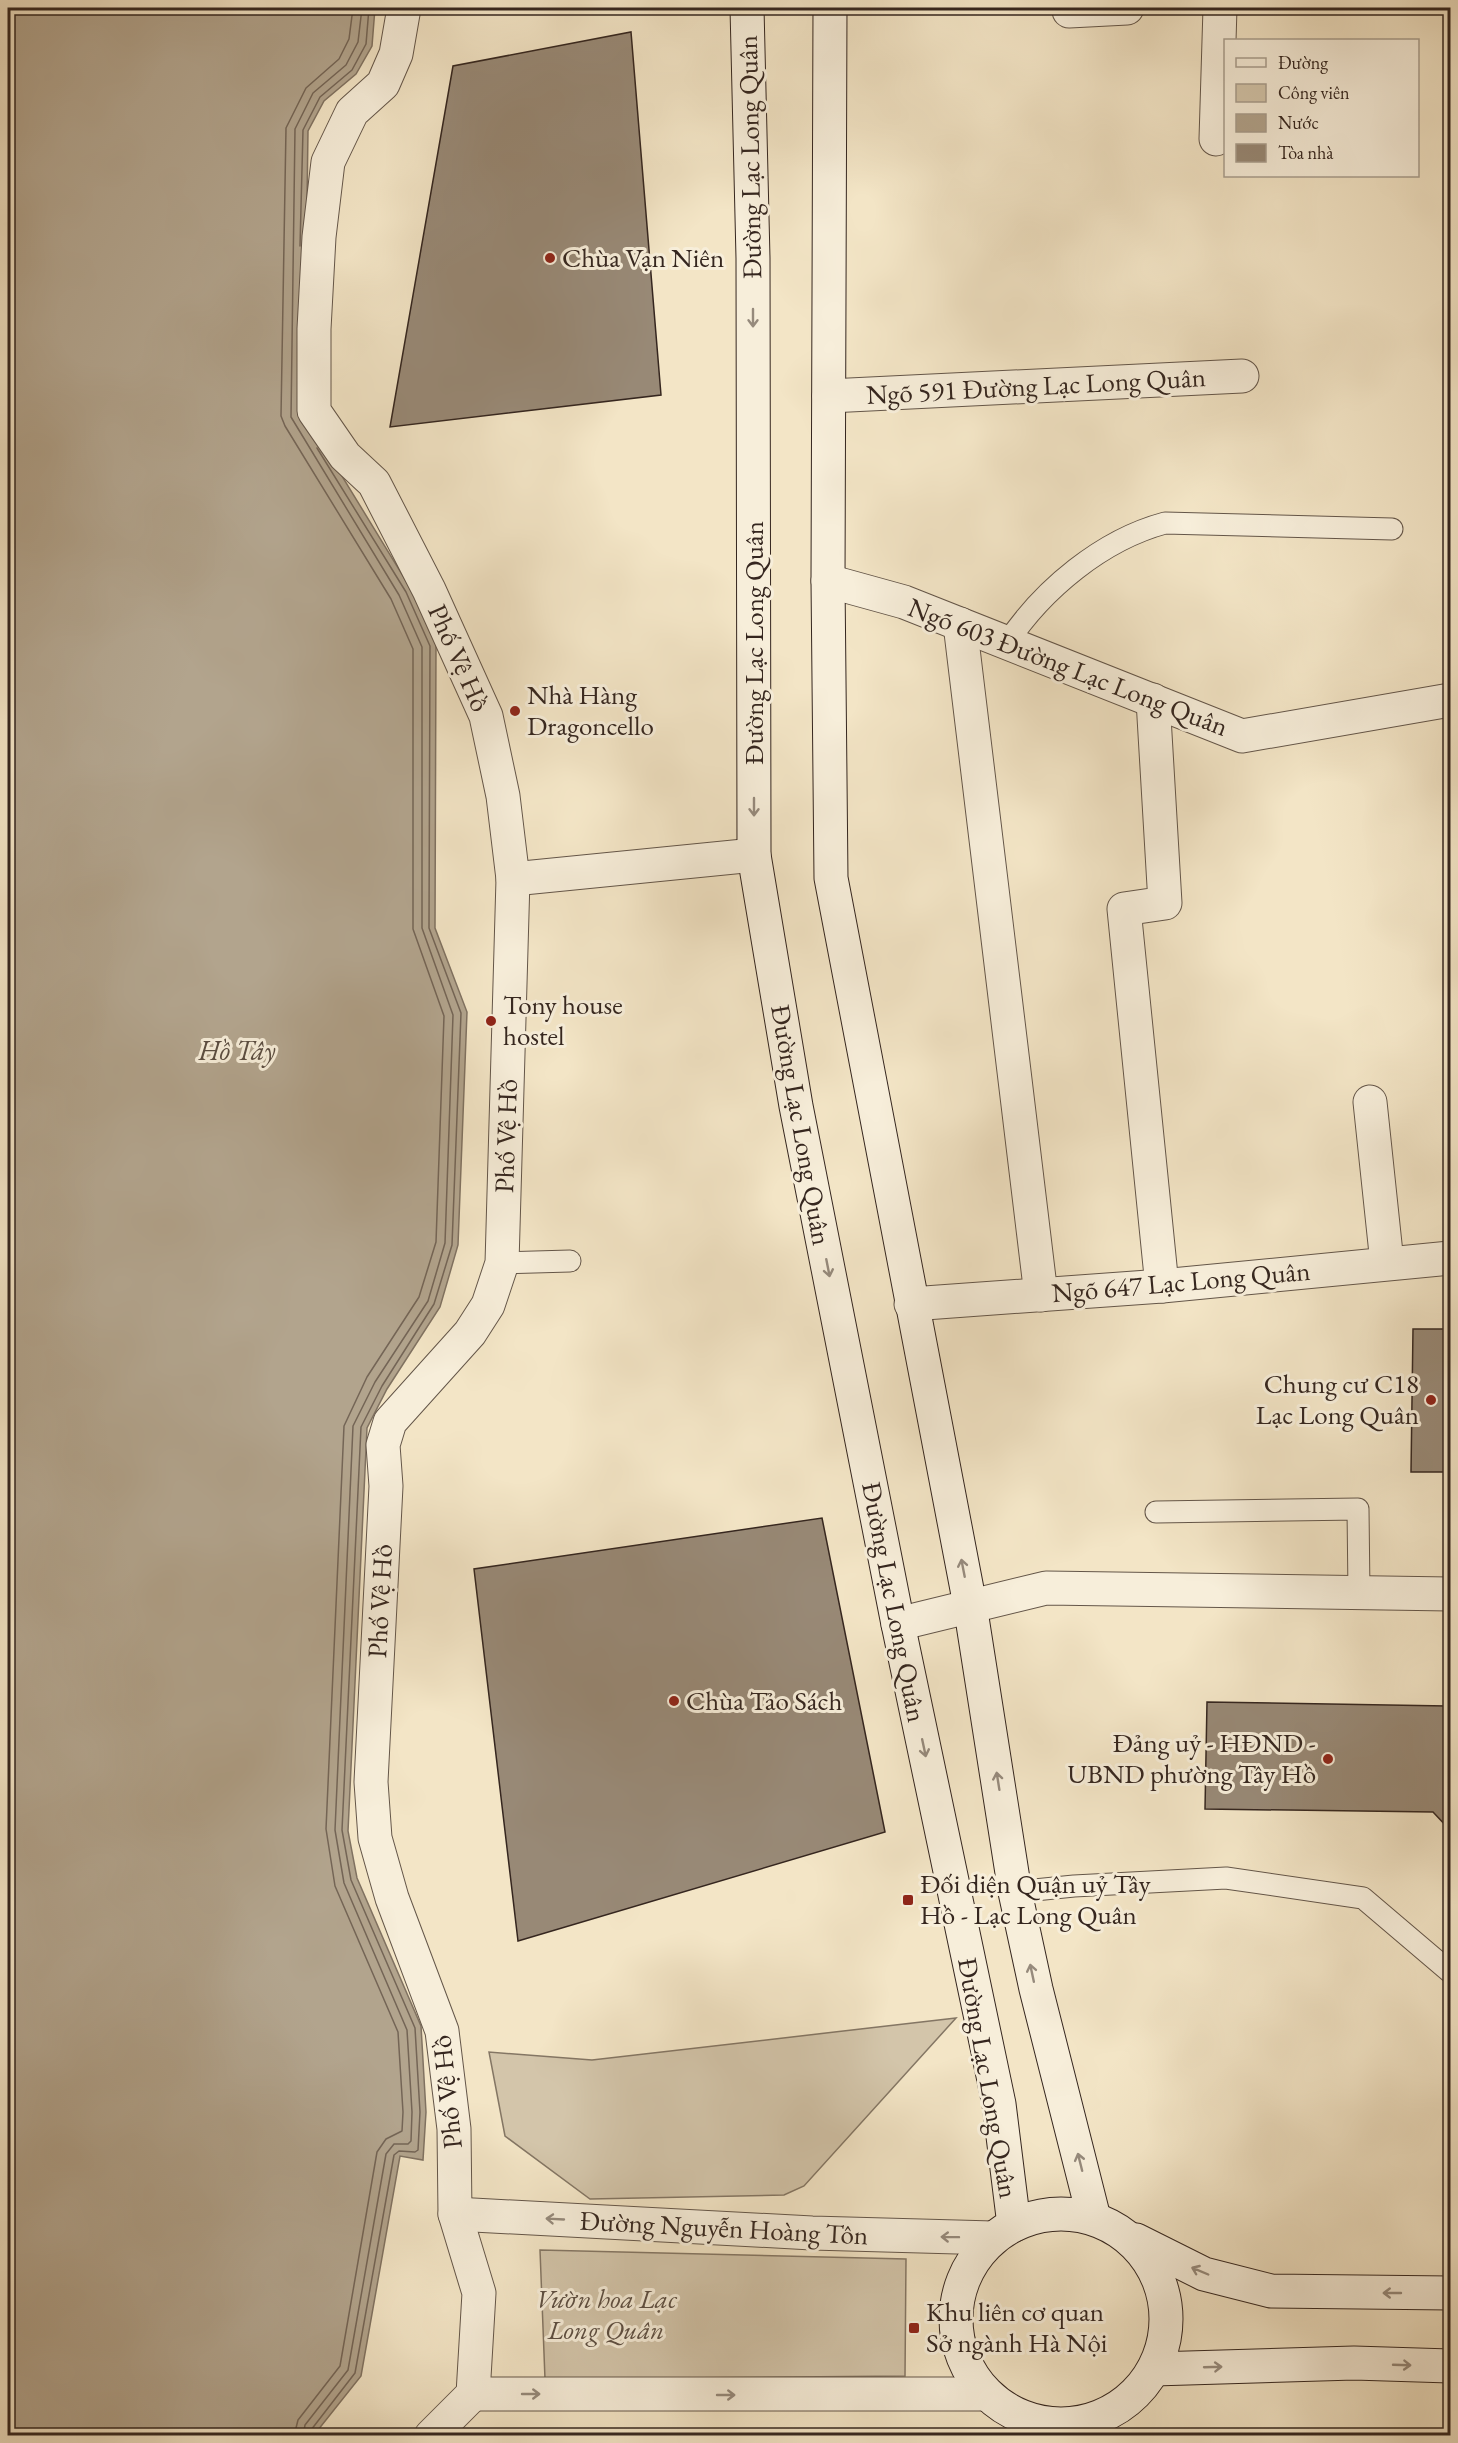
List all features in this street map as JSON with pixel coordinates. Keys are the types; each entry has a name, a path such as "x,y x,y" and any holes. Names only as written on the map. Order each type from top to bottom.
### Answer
{"street":[{"name":"Phố Vệ Hồ","path":"404,8 396,54 383,84 352,112 328,162 319,237 314,329 314,411 345,456 374,483 429,590 482,706 503,796 513,879 502,1263 488,1305 470,1333 390,1422 383,1445 386,1486 370,1782 375,1838 392,1898 442,2031 454,2129 455,2214 479,2293 473,2394"},
{"name":"Đường Lạc Long Quân","path":"747,8 753,258 754,855 796,1106 898,1624 997,2095 1004,2231"},
{"path":"831,8 828,581 831,878 970,1605 1015,1892 1036,1989 1094,2218"},
{"path":"1069,8 1069,11 1126,8"},
{"path":"1216,139 1220,8"},
{"name":"Ngõ 591 Đường Lạc Long Quân","path":"829,396 1242,376"},
{"name":"Ngõ 603 Đường Lạc Long Quân","path":"828,581 904,602 1242,736 1450,700"},
{"path":"960,624 1041,1295"},
{"path":"1153,700 1165,903 1124,909 1162,1286"},
{"path":"513,879 754,855"},
{"path":"1370,1102 1387,1263"},
{"name":"Ngõ 647 Lạc Long Quân","path":"911,1304 1162,1286 1450,1258"},
{"path":"898,1624 1046,1588 1450,1594"},
{"name":"Đường Nguyễn Hoàng Tôn","path":"455,2214 812,2233 1004,2231"},
{"path":"1124,2234 1146,2255 1160,2281 1167,2311 1165,2341 1154,2369 1119,2422 1022,2426 985,2394 967,2367 958,2345 955,2313 961,2283 974,2260 1004,2231 1040,2216 1067,2214 1094,2218 1204,2274 1271,2291 1450,2293"},
{"path":"1154,2369 1354,2363 1450,2366"},
{"path":"431,2436 473,2394 985,2394"}],"lane":[{"path":"1007,643 1022,620 1076,570 1119,541 1148,528 1165,523 1392,529"},
{"path":"502,1263 570,1261"},
{"path":"1156,1512 1358,1509 1359,1593"},
{"path":"1015,1892 1074,1886 1226,1878 1363,1898 1450,1972"}],"green space":[{"path":"956,2018 804,2186 784,2195 590,2199 505,2136 489,2052 592,2060"},
{"name":"Vườn hoa Lạc Long Quân","path":"540,2250 906,2259 905,2376 545,2379"}],"water":[{"name":"Hồ Tây","path":"8,8 375,8 372,46 356,74 324,101 308,131 304,414 411,589 436,644 435,928 467,1012 458,1245 440,1307 387,1389 367,1428 348,1831 357,1878 421,2026 426,2112 423,2160 400,2156 361,2376 314,2435 8,2436"}],"building":[{"name":"Chùa Vạn Niên","path":"631,32 661,395 390,427 453,66"},
{"name":"Chung cư C18 Lạc Long Quân","path":"1413,1329 1450,1329 1450,1472 1411,1472"},
{"name":"Chùa Tảo Sách","path":"822,1518 885,1832 518,1941 474,1569"},
{"name":"Đảng uỷ - HĐND - UBND phường Tây Hồ","path":"1207,1702 1447,1706 1450,1709 1450,1830 1433,1812 1205,1809"}],"place":[{"name":"Chùa Vạn Niên","path":"550,258"},
{"name":"Nhà Hàng Dragoncello","path":"515,711"},
{"name":"Tony house hostel","path":"491,1021"},
{"name":"Chung cư C18 Lạc Long Quân","path":"1431,1400"},
{"name":"Chùa Tảo Sách","path":"674,1701"},
{"name":"Đảng uỷ - HĐND - UBND phường Tây Hồ","path":"1328,1759"},
{"name":"Đối diện Quận uỷ Tây Hồ - Lạc Long Quân","path":"908,1900"},
{"name":"Khu liên cơ quan Sở ngành Hà Nội","path":"914,2328"}]}
